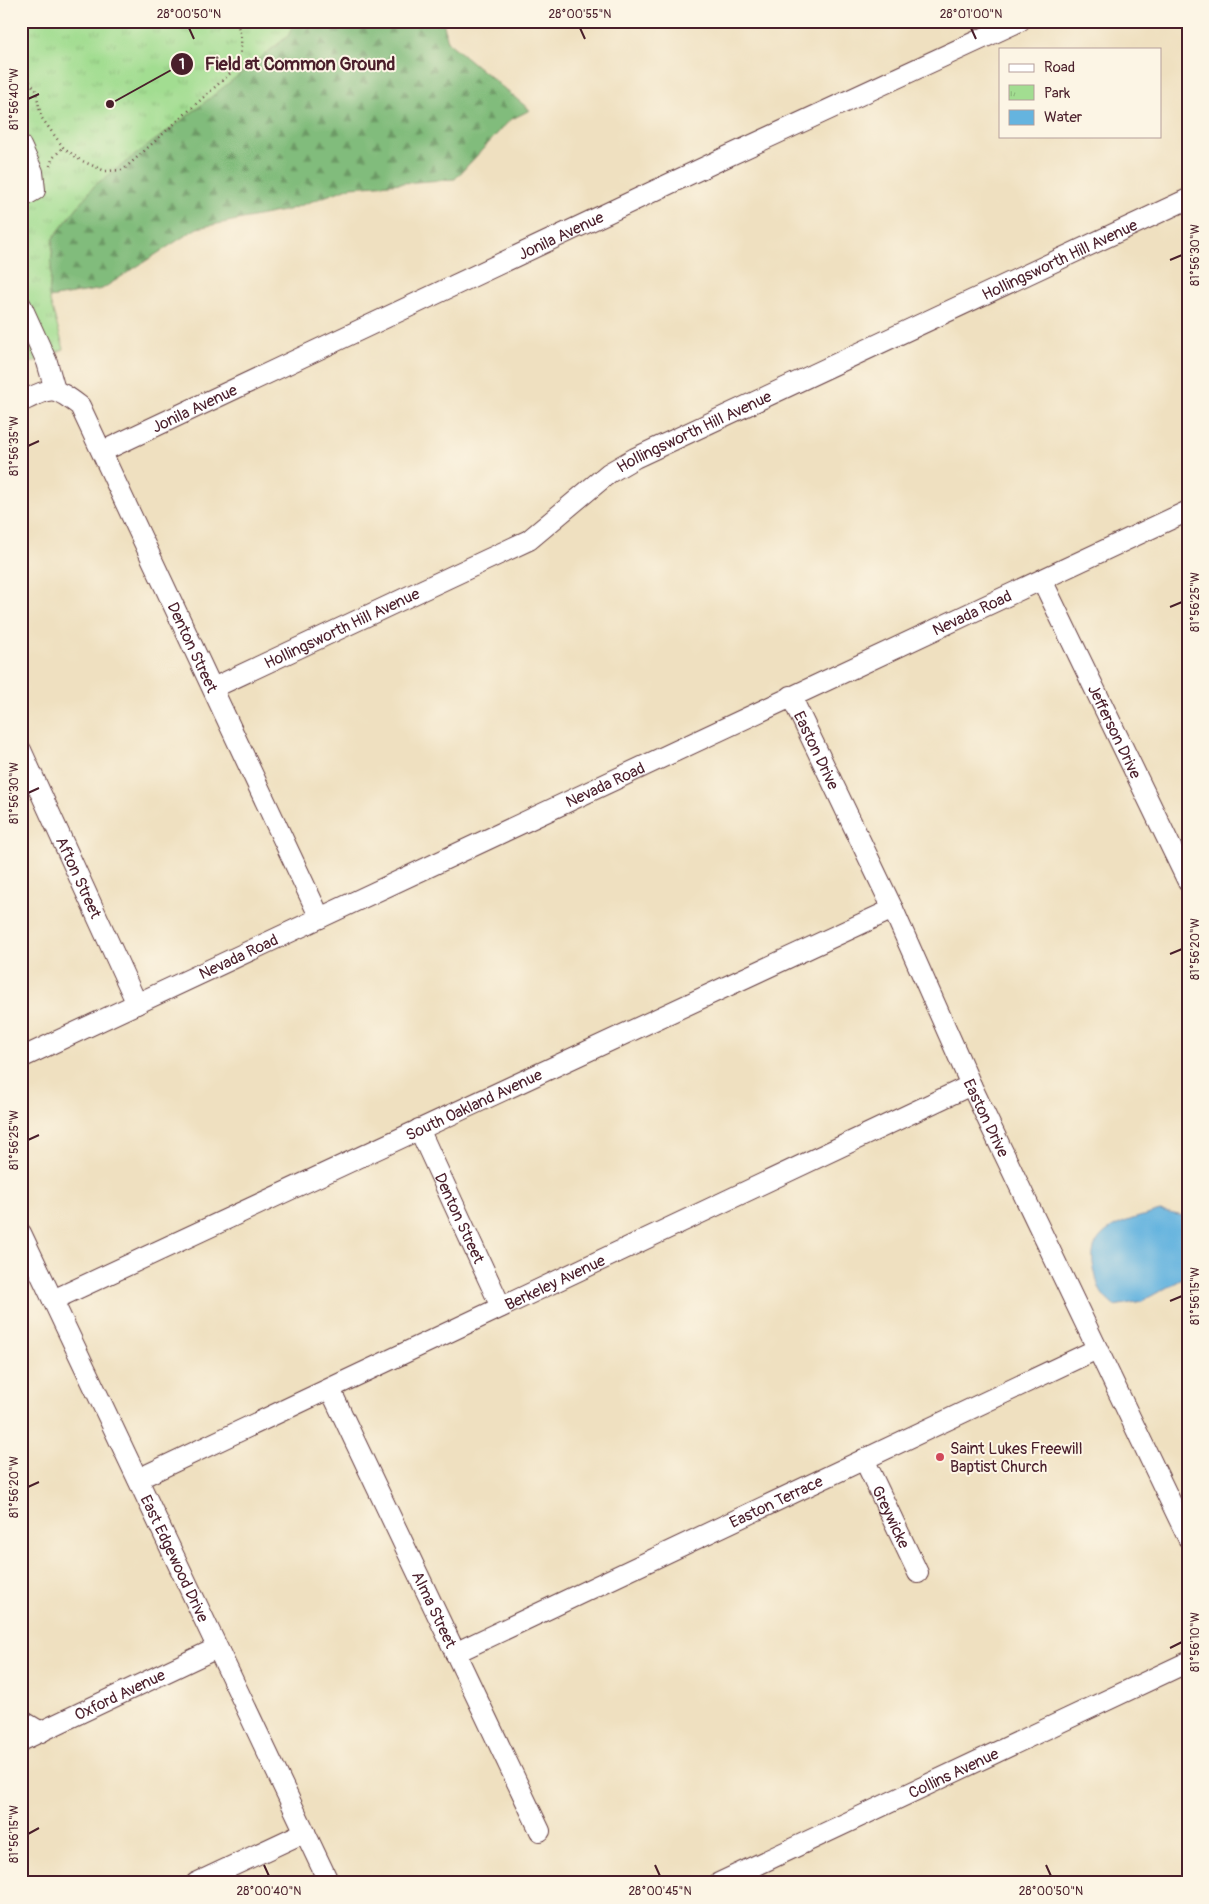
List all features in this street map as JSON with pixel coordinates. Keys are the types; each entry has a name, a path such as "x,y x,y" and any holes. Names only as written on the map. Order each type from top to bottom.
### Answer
{"street":[{"name":"Jonila Avenue","path":"103,451 715,162 1020,21"},
{"path":"21,146 33,172 36,190 21,198"},
{"name":"Hollingsworth Hill Avenue","path":"213,688 529,540 609,473 635,458 1188,199"},
{"path":"21,306 47,362 55,390 47,390 21,402"},
{"name":"Denton Street","path":"55,390 60,391 80,406 103,451 320,918"},
{"name":"Nevada Road","path":"21,1058 1188,511"},
{"name":"Jefferson Drive","path":"1042,580 1188,882"},
{"name":"Easton Drive","path":"791,696 893,909 971,1084 1096,1349 1188,1537"},
{"name":"Afton Street","path":"21,750 137,1004"},
{"name":"South Oakland Avenue","path":"53,1300 893,909"},
{"name":"Berkeley Avenue","path":"138,1479 971,1084"},
{"name":"Denton Street","path":"419,1129 501,1307"},
{"name":"East Edgewood Drive","path":"21,1233 329,1883"},
{"name":"Easton Terrace","path":"455,1653 1096,1349"},
{"name":"Alma Street","path":"330,1389 540,1831"},
{"name":"Greywicke","path":"864,1459 918,1573"},
{"name":"Oxford Avenue","path":"21,1741 217,1648"},
{"name":"Collins Avenue","path":"719,1883 1188,1662"},
{"path":"21,1720 41,1732"},
{"path":"196,1883 305,1832"}],"path":[{"path":"21,69 36,91 41,117 63,148 80,160 105,171 123,170 235,69 242,52 240,31 236,21"}],"green space":[{"path":"21,21 260,21 262,26 270,21 295,21 288,36 186,117 94,186 53,238 49,298 64,349 21,367"},
{"path":"295,21 443,21 448,42 530,110 510,120 455,179 351,187 288,210 197,228 102,289 49,298 53,238 94,185 186,117 287,36"}],"water":[{"path":"1160,1211 1188,1217 1188,1276 1142,1301 1114,1306 1103,1295 1098,1284 1093,1258 1095,1246 1101,1236 1110,1229 1122,1223"}],"place":[{"name":"Field at Common Ground","path":"110,104"},
{"name":"Saint Lukes Freewill Baptist Church","path":"940,1457"}]}
